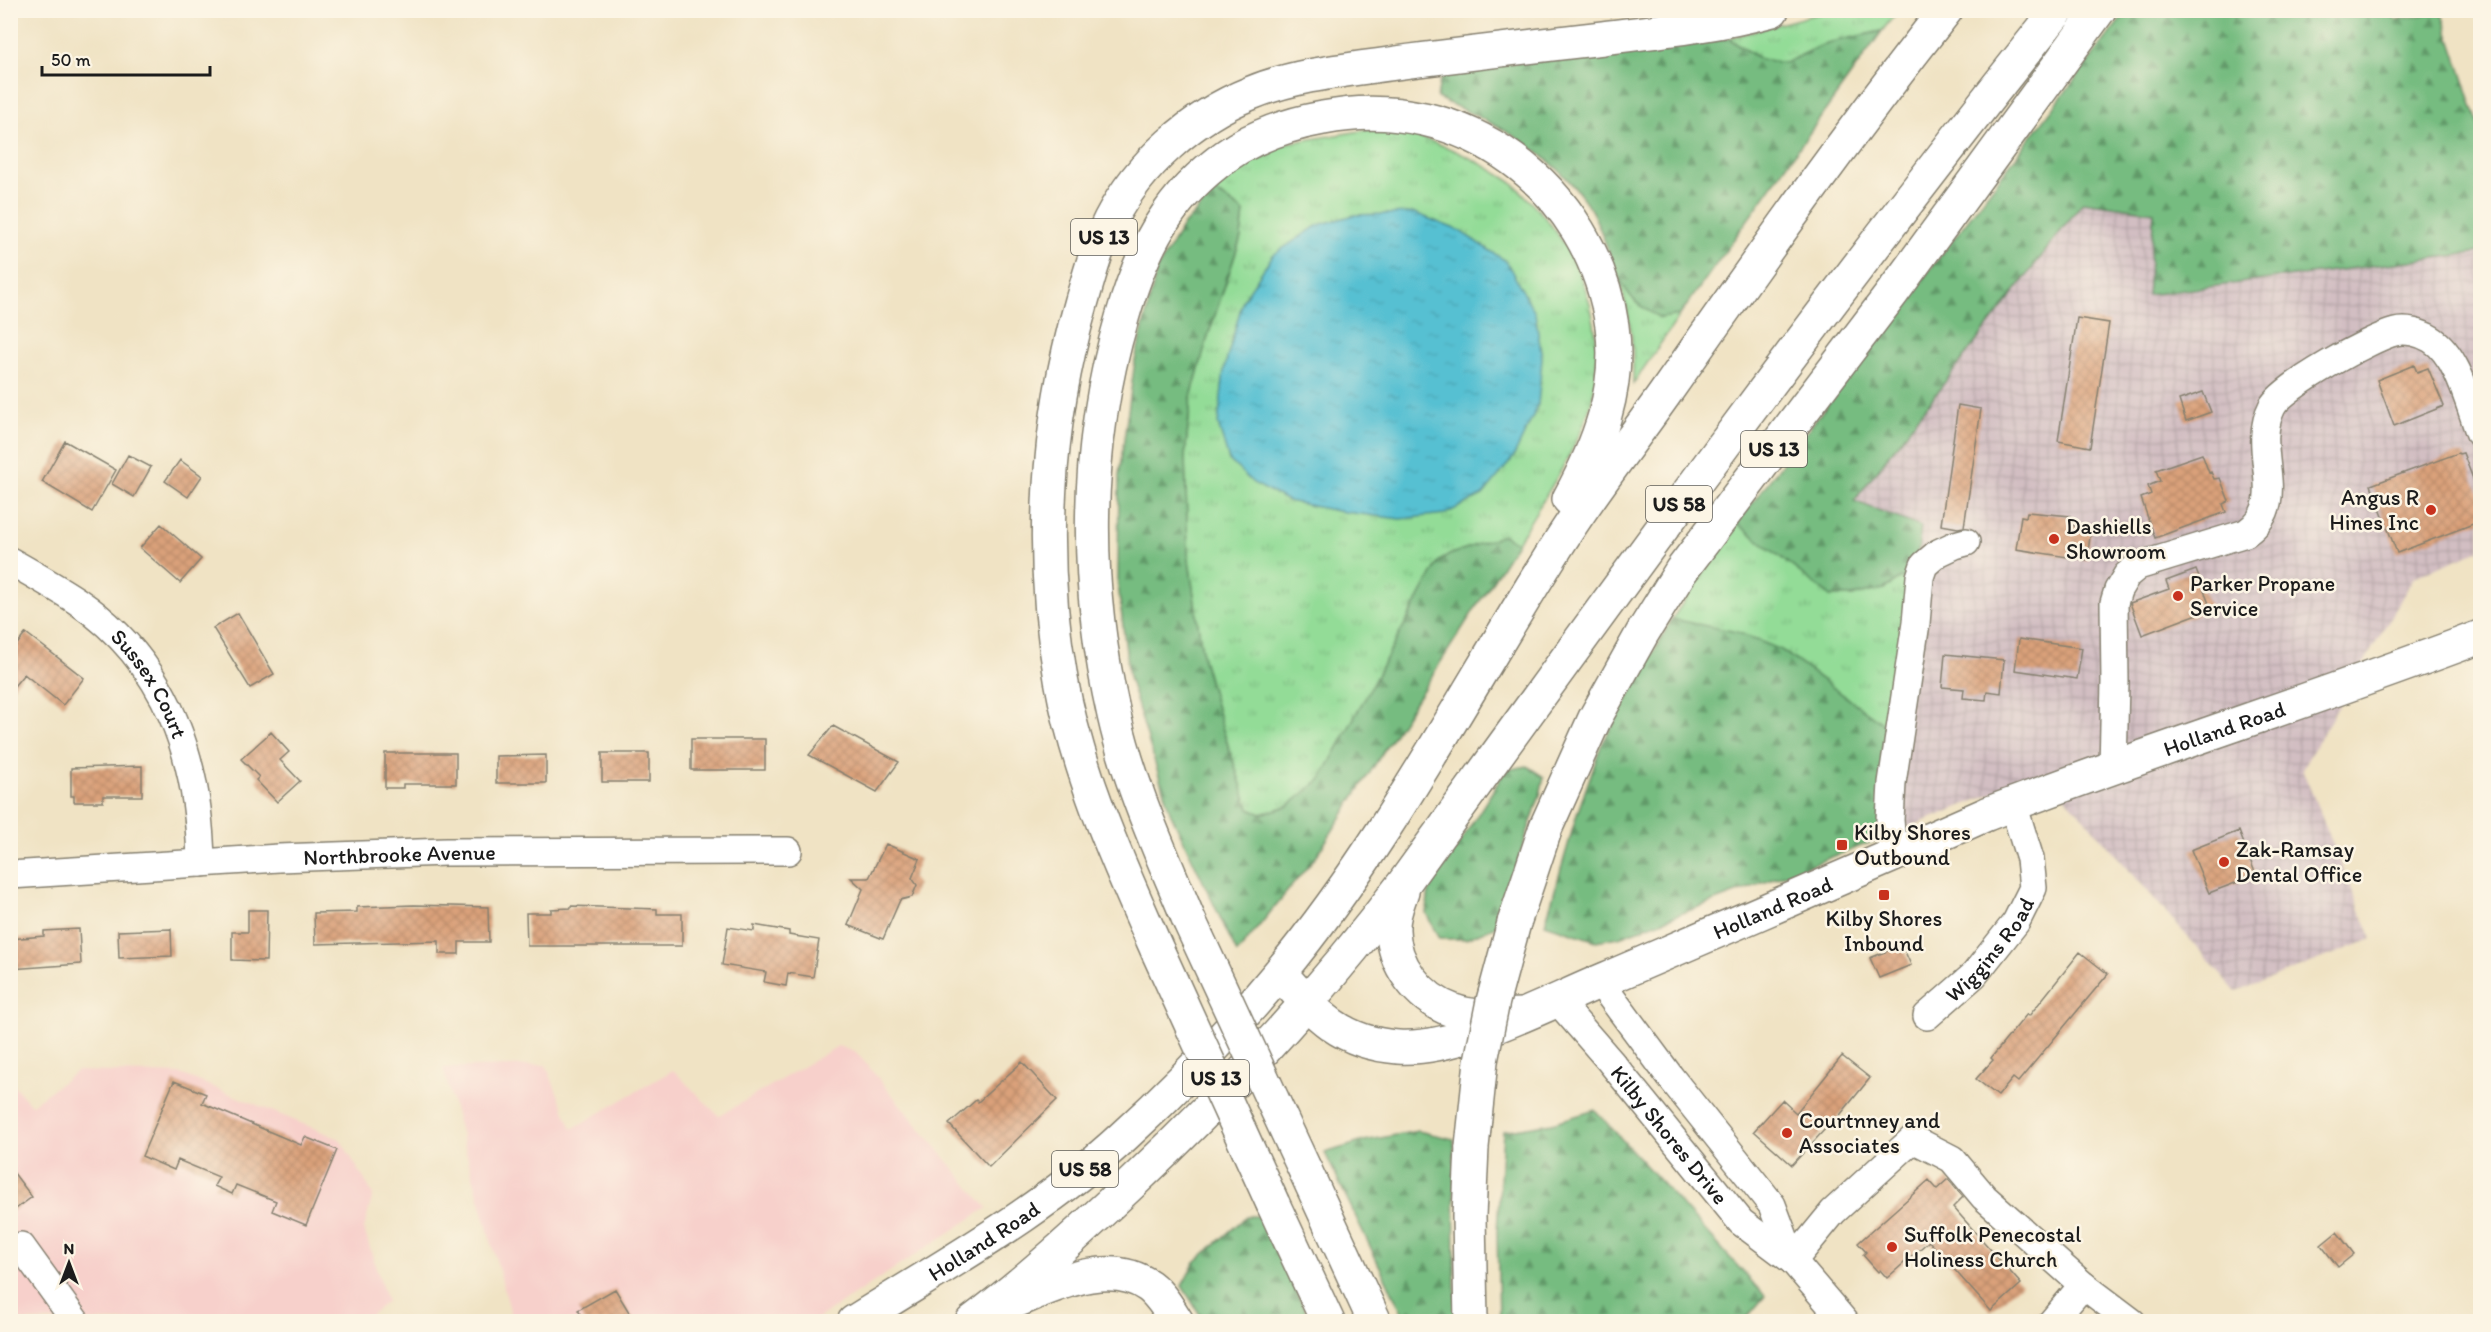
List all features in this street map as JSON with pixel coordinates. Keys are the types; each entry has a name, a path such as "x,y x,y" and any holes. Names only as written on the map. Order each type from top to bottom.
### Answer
{"main road":[{"name":"US 13","path":"1328,1322 1158,952 1095,803 1062,683 1053,625 1049,566 1052,458 1068,349 1088,278 1110,221 1130,188 1160,153 1189,128 1240,98 1286,81 1448,56 1683,28 1772,10"},
{"name":"US 58","path":"1280,973 1382,830 1455,716 1556,548 1820,176 1946,10"},
{"name":"US 58","path":"977,1318 1086,1227 1164,1153 1275,1040 1307,1004 1404,883 1719,450 1874,245 2058,10"},
{"name":"US 13","path":"1472,1322 1469,1216 1472,1147 1481,1060 1493,1001 1514,923 1546,827 1590,729 1643,632 1681,571 1932,239 2099,10"},
{"path":"1375,1322 1189,920 1139,798 1114,715 1095,597 1092,529 1095,453 1103,395 1112,350 1129,294 1149,244 1167,214 1190,187 1240,147 1274,131 1303,121 1379,112 1418,116 1440,122 1500,150 1530,173 1557,200 1578,229 1595,261 1606,295 1613,330 1610,399 1601,433 1590,461 1566,504 1556,548"},
{"name":"Holland Road","path":"854,1322 1042,1201 1098,1159 1162,1100 1222,1039 1280,973 1321,1018 1342,1033 1359,1040 1399,1047 1443,1043 1522,1015 2013,804 2481,637"},
{"path":"1404,883 1394,914 1394,941 1398,959 1414,983 1439,1004 1455,1012 1473,1016 1522,1015"},
{"path":"977,1318 1062,1283 1101,1274 1117,1274 1135,1278 1149,1286 1161,1297 1178,1322"}],"street":[{"path":"2113,768 2114,603 2118,590 2127,575 2138,566 2246,533 2258,525 2269,501 2264,434 2266,420 2273,405 2282,394 2335,359 2396,332 2414,332 2430,338 2444,349 2481,434"},
{"path":"1893,856 1890,819 1892,783 1916,623 1920,577 1924,566 1938,553 1966,542"},
{"name":"Sussex Court","path":"10,561 77,601 97,616 126,644 152,675 168,705 184,744 195,784 200,826 201,863"},
{"name":"Wiggins Road","path":"1927,1016 1974,975 2016,922 2032,888 2030,859 2013,804"},
{"name":"Northbrooke Avenue","path":"10,875 201,863 446,852 788,851"},
{"name":"Kilby Shores Drive","path":"1599,981 1671,1078 1772,1205 1793,1261"},
{"name":"Kilby Shores Drive","path":"1556,999 1610,1060 1741,1222 1793,1261 1845,1322"},
{"path":"1793,1261 1833,1212 1913,1139 1952,1158 1984,1197 2083,1285 2132,1322"},
{"path":"21,1246 76,1322"},
{"path":"2052,1322 2083,1285"}],"shaded area":[{"path":"2083,202 2154,212 2148,295 2480,252 2480,550 2414,577 2302,769 2372,939 2236,992 2044,773 1877,840 1921,528 1854,501"},
{"path":"838,1046 857,1053 987,1208 814,1321 513,1321 443,1068 546,1065 572,1129 673,1070 719,1116"},
{"path":"77,1071 181,1074 340,1139 373,1194 364,1229 387,1302 362,1321 11,1321 10,1081 31,1105"}],"green space":[{"path":"2391,10 2395,20 2441,11 2480,129 2480,252 2147,295 2154,212 2083,202 1854,501 1921,527 1916,569 1884,589 1853,596 1830,596 1737,523 2127,11"},
{"path":"1828,11 1898,11 1882,31 1827,43 1785,63 1760,59 1728,38"},
{"path":"1882,31 1680,315 1660,318 1634,300 1619,278 1600,228 1588,205 1557,168 1521,140 1437,98 1440,80 1449,71 1728,38 1760,59 1785,63 1827,43"},
{"path":"1367,130 1425,139 1474,160 1519,188 1551,224 1577,267 1586,290 1596,338 1597,363 1594,389 1573,448 1517,543 1503,535 1439,561 1321,779 1288,806 1261,814 1249,809 1203,659 1188,553 1185,457 1191,397 1208,336 1241,237 1244,212 1215,191 1253,158 1287,143"},
{"path":"1215,191 1244,212 1241,237 1208,336 1191,397 1185,457 1188,553 1203,659 1249,809 1261,814 1288,806 1321,779 1439,561 1451,554 1503,535 1517,543 1317,855 1237,953 1170,812 1129,677 1118,584 1119,475 1135,361 1157,269 1182,227"},
{"path":"1617,274 1634,300 1660,318 1680,315 1633,384 1631,328"},
{"path":"1737,523 1830,596 1916,569 1893,731 1781,650 1672,619"},
{"path":"1672,619 1737,632 1781,650 1893,731 1877,840 1619,937 1596,941 1545,924 1577,814 1601,746"},
{"path":"1527,766 1544,777 1496,926 1466,939 1439,939 1426,913 1429,891 1506,770"},
{"path":"1595,1110 1765,1296 1744,1321 1499,1321 1497,1232 1503,1131 1552,1123"},
{"path":"1418,1131 1454,1139 1455,1284 1458,1321 1406,1321 1325,1153 1364,1141"},
{"path":"1247,1216 1261,1216 1310,1321 1204,1321 1182,1286 1195,1262"}],"water":[{"path":"1415,213 1460,231 1506,261 1535,313 1542,358 1538,405 1513,458 1483,495 1445,514 1400,519 1337,511 1288,501 1253,483 1229,460 1218,424 1224,370 1243,300 1273,255 1318,225 1354,215"}],"building":[{"path":"2077,318 2109,323 2090,447 2058,441"},
{"path":"2414,365 2417,372 2428,368 2444,406 2394,426 2377,380"},
{"path":"2203,392 2211,412 2186,421 2179,400"},
{"path":"1958,405 1981,409 1964,527 1958,528 1941,525"},
{"path":"65,441 116,470 92,512 42,482"},
{"name":"Angus R Hines Inc","path":"2463,453 2481,499 2481,521 2397,553 2371,485"},
{"path":"2202,454 2209,473 2211,472 2214,479 2220,478 2229,501 2223,504 2226,512 2155,538 2141,498 2151,494 2148,486 2160,481 2156,470"},
{"path":"128,455 151,467 134,497 112,484"},
{"path":"180,460 202,476 188,497 165,481"},
{"name":"Dashiells Showroom","path":"2027,512 2071,516 2070,525 2091,529 2087,560 2016,549 2021,516 2026,517"},
{"path":"161,524 201,559 180,583 140,548"},
{"name":"Parker Propane Service","path":"2196,570 2211,609 2142,635 2130,603 2169,589 2166,581"},
{"path":"238,613 274,674 250,688 213,628"},
{"path":"26,633 84,678 63,705 24,674 10,691 10,653"},
{"path":"2019,639 2082,648 2077,679 2015,670"},
{"path":"1945,654 2004,660 2001,693 1987,691 1986,700 1963,698 1964,689 1942,687"},
{"path":"833,726 899,762 877,792 809,755"},
{"path":"271,732 289,752 280,760 300,781 277,802 256,780 259,777 241,759"},
{"path":"691,739 765,739 765,770 691,770"},
{"path":"385,753 456,753 456,784 403,784 403,788 385,788"},
{"path":"602,753 649,753 649,782 602,782"},
{"path":"546,755 546,783 496,783 496,756"},
{"path":"142,766 142,796 103,796 103,802 74,802 74,796 71,796 71,768"},
{"name":"Zak-Ramsay Dental Office","path":"2239,831 2256,875 2209,893 2191,850"},
{"path":"886,844 920,859 912,878 917,885 912,897 900,900 883,939 848,925 863,889 851,878 869,878"},
{"path":"414,905 488,907 489,942 459,942 459,954 439,954 439,941 315,944 314,913 357,912 357,907"},
{"path":"571,906 657,909 657,914 682,914 682,946 527,946 526,913 551,913 551,909 571,908"},
{"path":"248,910 267,910 266,961 232,960 232,932 248,932"},
{"path":"754,925 789,931 789,935 819,940 813,977 788,973 786,986 764,982 766,972 722,965 728,927 754,931"},
{"path":"79,929 81,964 10,969 10,939 44,936 44,931"},
{"path":"171,929 172,956 119,958 118,931"},
{"path":"1902,945 1911,965 1879,978 1870,958"},
{"path":"2080,952 2108,974 2018,1082 2013,1078 1998,1096 1976,1079"},
{"path":"1842,1056 1870,1078 1828,1130 1826,1128 1792,1165 1754,1131 1782,1100 1796,1113"},
{"path":"1022,1062 1057,1100 989,1167 949,1124 976,1100 978,1102"},
{"path":"174,1081 206,1094 202,1103 301,1145 305,1137 337,1150 306,1225 272,1211 276,1201 236,1185 232,1194 214,1186 219,1177 178,1160 174,1170 142,1156"},
{"path":"10,1168 32,1197 10,1213"},
{"name":"Suffolk Penecostal Holiness Church","path":"1948,1179 1963,1197 1953,1207 2021,1284 1991,1311 1929,1241 1887,1278 1880,1270 1878,1272 1863,1255 1866,1252 1858,1243 1929,1180 1937,1189"},
{"path":"2337,1232 2354,1254 2338,1267 2321,1245"},
{"path":"615,1289 635,1322 585,1322 578,1310"}],"place":[{"name":"Angus R Hines Inc","path":"2431,510"},
{"name":"Dashiells Showroom","path":"2054,539"},
{"name":"Parker Propane Service","path":"2178,596"},
{"name":"Kilby Shores Outbound","path":"1842,845"},
{"name":"Zak-Ramsay Dental Office","path":"2224,862"},
{"name":"Kilby Shores Inbound","path":"1884,895"},
{"name":"Courtnney and Associates","path":"1787,1133"},
{"name":"Suffolk Penecostal Holiness Church","path":"1892,1247"}]}
